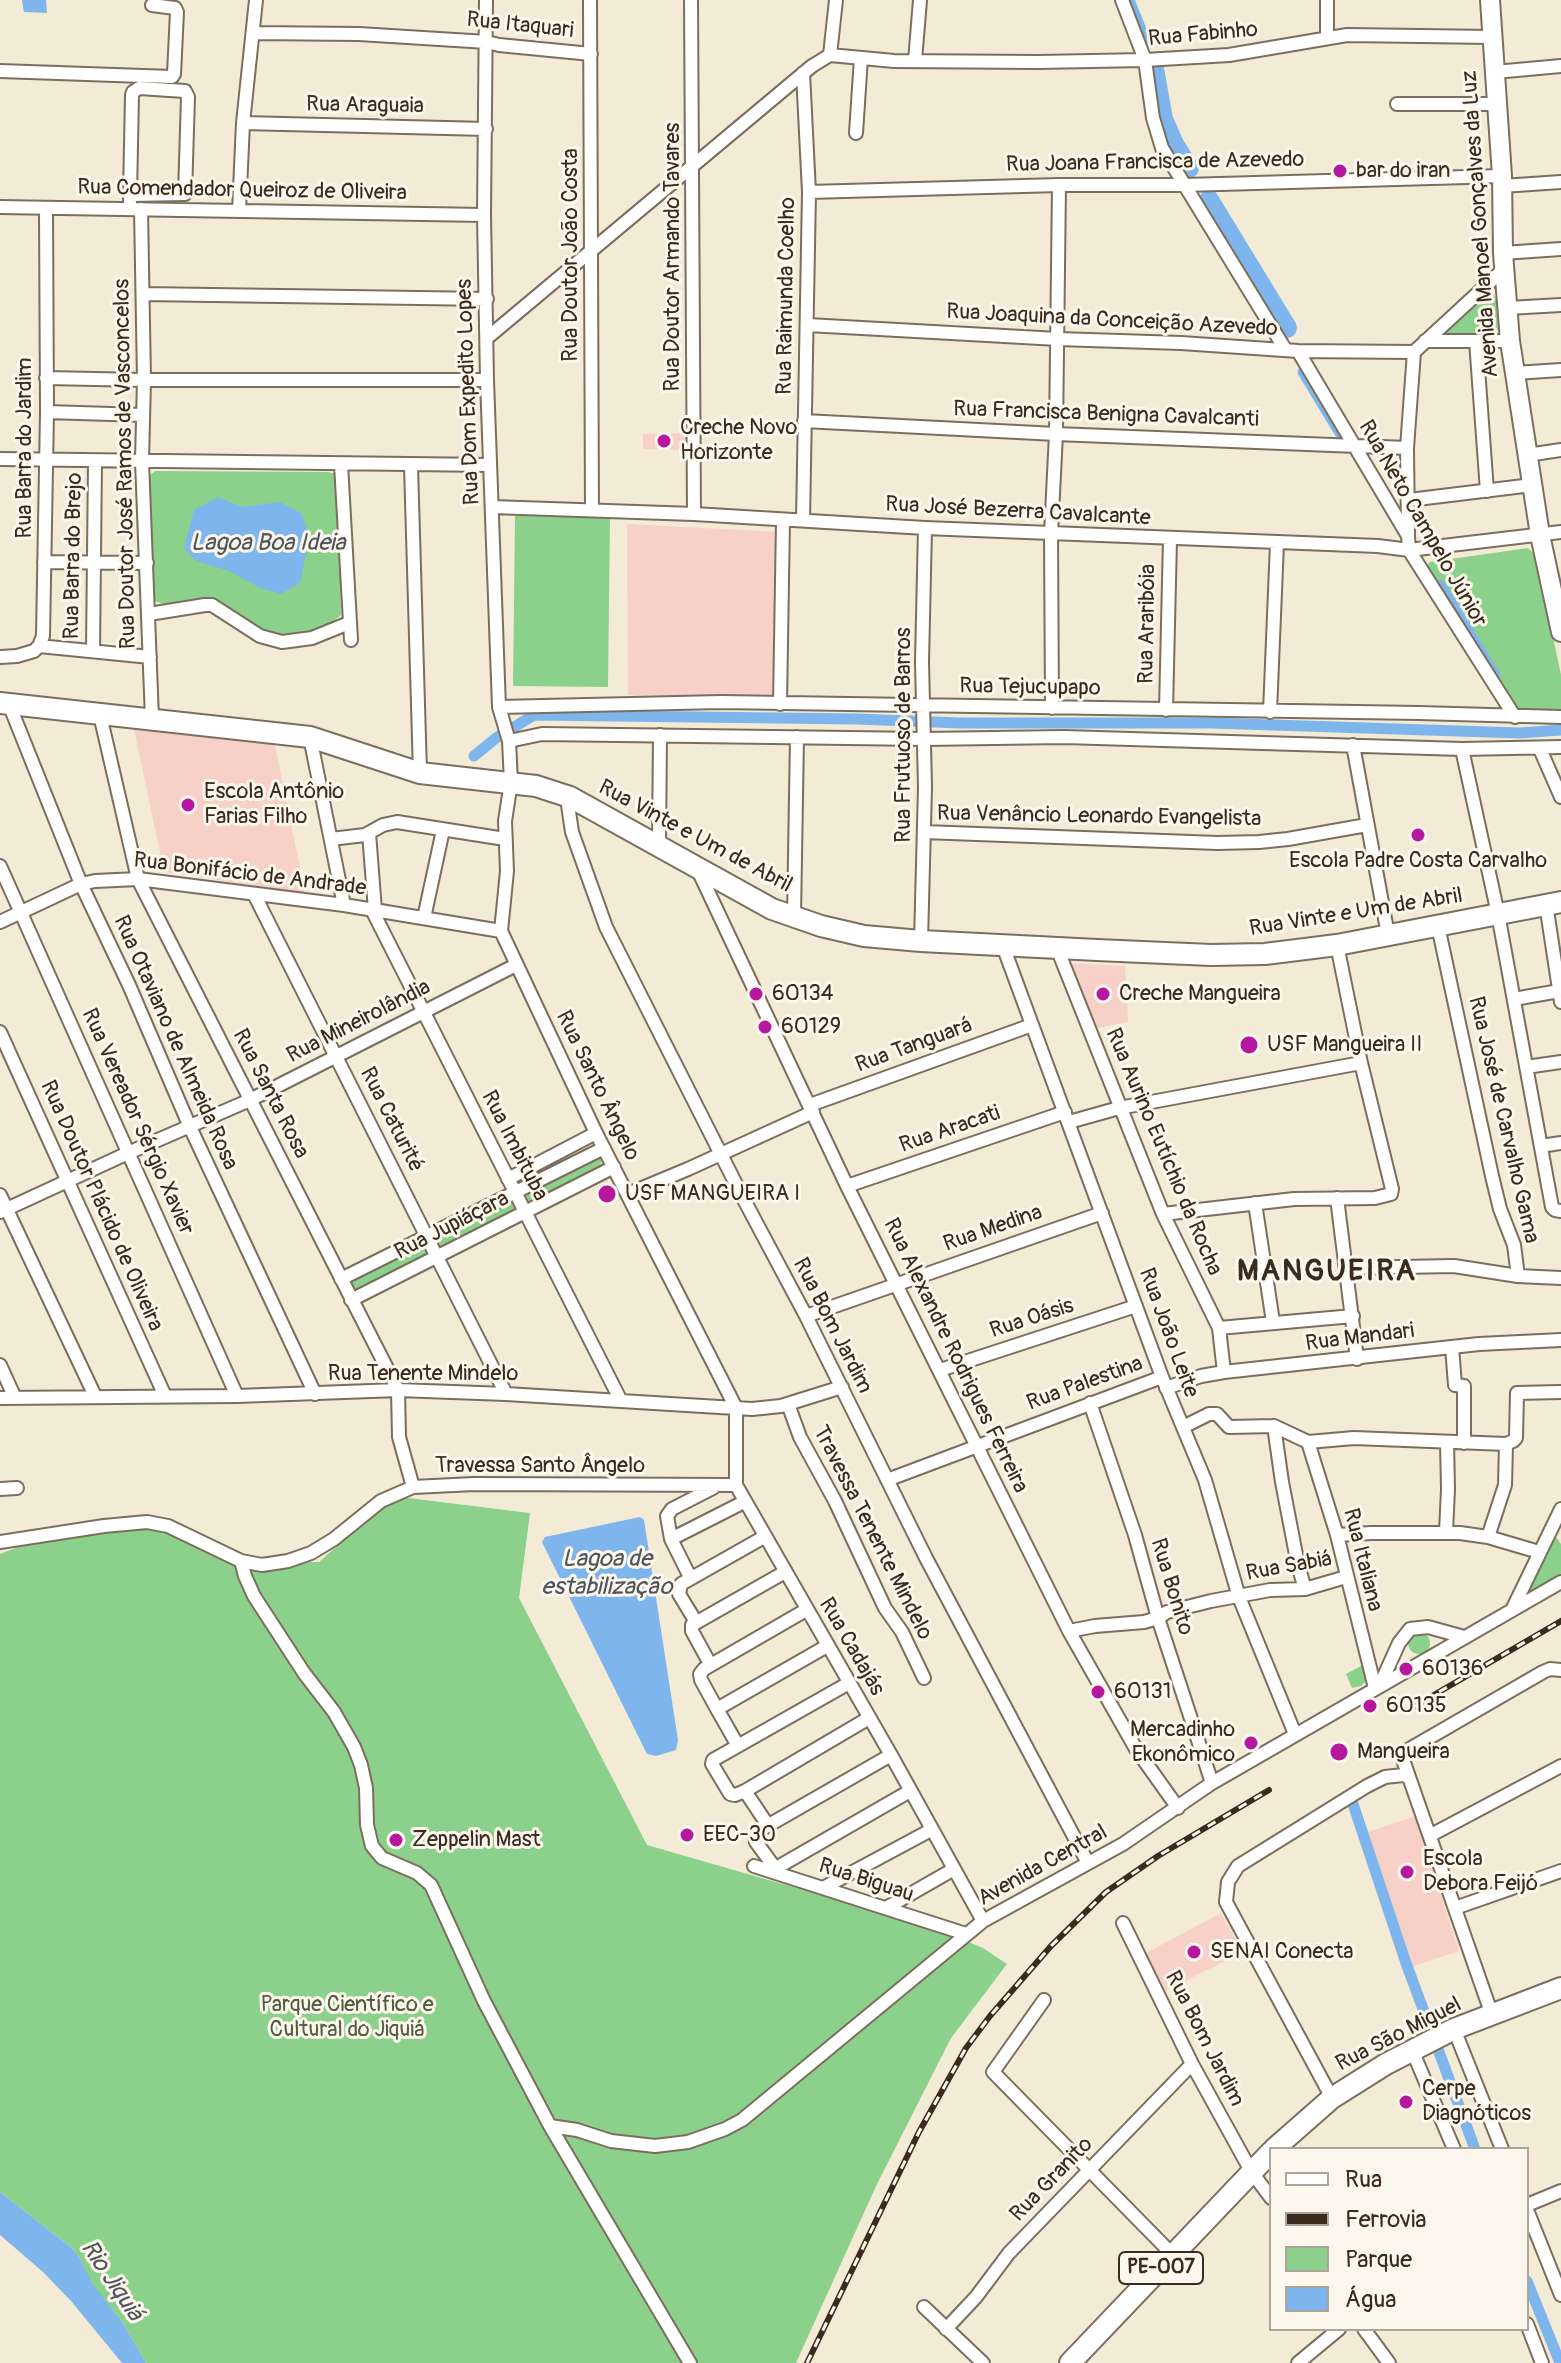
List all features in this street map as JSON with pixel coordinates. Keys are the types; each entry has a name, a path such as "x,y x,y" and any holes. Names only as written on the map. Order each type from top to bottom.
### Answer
{"main road":[{"name":"Avenida Manoel Gonçalves da Luz","path":"1490,0 1510,341 1540,535 1561,632"},
{"name":"Rua Vinte e Um de Abril","path":"4,704 310,737 420,773 536,786 570,797 737,890 794,917 864,936 1003,946 1235,956 1337,945 1553,903"},
{"name":"Rua São Miguel","path":"1275,2147 1352,2083 1412,2050 1492,2015 1560,1993"},
{"name":"Rua São Miguel","path":"1070,2363 1269,2153"}],"street":[{"path":"239,211 243,123 256,0"},
{"name":"Rua Dom Expedito Lopes","path":"486,0 484,215 487,380 499,707 509,739 511,782"},
{"name":"Rua Doutor João Costa","path":"590,0 592,510"},
{"name":"Rua Doutor Armando Tavares","path":"691,0 694,514"},
{"path":"487,338 803,73 830,55 836,0"},
{"path":"915,61 920,0"},
{"name":"Rua Neto Campelo Júnior","path":"1122,0 1145,60 1162,148 1354,446 1408,536 1409,550 1515,717"},
{"path":"1327,0 1327,37"},
{"path":"0,71 172,77 177,12 175,8 152,5"},
{"name":"Rua Itaquari","path":"253,33 359,34 487,42 591,54"},
{"name":"Rua Fabinho","path":"830,55 915,61 1145,60 1243,53 1347,35 1492,37"},
{"path":"856,133 861,58"},
{"path":"1495,72 1561,66"},
{"name":"Rua Raimunda Coelho","path":"803,73 809,192 803,520"},
{"name":"Rua Doutor José Ramos de Vasconcelos","path":"130,195 185,194 188,97 185,91 139,88 133,92 130,195 136,209 143,294 142,461 152,719"},
{"path":"1397,104 1496,104"},
{"name":"Rua Araguaia","path":"243,123 486,129"},
{"name":"Rua Joana Francisca de Azevedo","path":"809,192 1059,185 1561,182"},
{"path":"1052,708 1051,534 1056,434 1059,185"},
{"name":"Rua Comendador Queiroz de Oliveira","path":"0,207 484,215"},
{"name":"Rua Barra do Jardim","path":"39,646 43,636 47,412 46,208"},
{"path":"1408,536 1407,448 1414,352 1504,261 1561,249"},
{"path":"143,294 487,299"},
{"path":"1508,308 1561,305"},
{"name":"Rua Joaquina da Conceição Azevedo","path":"808,325 1291,350 1414,352"},
{"path":"1425,341 1510,341"},
{"path":"1476,341 1487,491"},
{"path":"1515,373 1561,370"},
{"path":"46,378 487,380"},
{"path":"47,412 143,415"},
{"name":"Rua Francisca Benigna Cavalcanti","path":"804,421 1407,448"},
{"path":"1527,455 1561,450"},
{"path":"0,459 490,465"},
{"name":"Rua Barra do Brejo","path":"93,651 95,461"},
{"path":"341,464 351,640"},
{"path":"411,466 420,773"},
{"path":"1409,500 1532,485"},
{"name":"Rua José Bezerra Cavalcante","path":"492,507 1378,546 1409,550 1561,532"},
{"path":"780,704 783,520"},
{"name":"Rua Frutuoso de Barros","path":"921,941 925,528"},
{"name":"Rua Araribóia","path":"1166,710 1170,539"},
{"path":"1270,712 1277,543"},
{"path":"44,562 147,563"},
{"name":"Rua Doutor José Ramos de Vasconcelos","path":"149,614 212,605 260,636 282,642 312,638 349,623"},
{"path":"0,657 23,655 39,646 150,657"},
{"name":"Rua Tejucupapo","path":"499,707 721,702 923,710 1052,708 1561,717"},
{"name":"Rua Otaviano de Almeida Rosa","path":"4,704 190,1127 315,1394"},
{"name":"Rua Santa Rosa","path":"100,715 138,879 398,1390 399,1437 413,1487"},
{"path":"509,739 542,734 1064,737 1462,749 1561,747"},
{"path":"659,845 660,735"},
{"path":"310,737 344,905"},
{"path":"794,917 797,737"},
{"path":"1353,745 1388,935"},
{"path":"1462,749 1498,914 1541,1146 1557,1209"},
{"path":"1540,749 1561,797"},
{"name":"Rua Santo Ângelo","path":"511,782 505,821 507,871 501,931 596,1133 736,1408 736,1485"},
{"name":"Rua Bom Jardim","path":"570,797 568,805 572,832 606,927 720,1154 806,1316 926,1558 1088,1863"},
{"path":"331,839 356,837 397,822 505,839"},
{"name":"Rua Venâncio Leonardo Evangelista","path":"924,832 1259,842 1367,825"},
{"path":"424,918 443,830"},
{"path":"369,833 373,910"},
{"name":"Rua Vereador Sérgio Xavier","path":"0,866 237,1396"},
{"name":"Rua Alexandre Rodrigues Ferreira","path":"695,866 847,1186 1069,1631 1136,1749 1178,1808"},
{"name":"Rua Bonifácio de Andrade","path":"0,922 81,884 138,879 344,905 501,931"},
{"path":"716,911 722,893 737,890"},
{"name":"Rua Caturité","path":"254,894 438,1255"},
{"path":"1514,999 1560,996 1553,903"},
{"name":"Rua Imbituba","path":"373,910 621,1401"},
{"name":"Rua José de Carvalho Gama","path":"1438,926 1494,1185 1514,1245 1518,1276"},
{"path":"1163,1214 1255,1203 1381,1198 1391,1194 1337,945"},
{"name":"Rua João Leite","path":"1003,946 1164,1382 1205,1480 1239,1597 1295,1734"},
{"name":"Rua Aurino Eutíchio da Rocha","path":"1057,948 1163,1214 1219,1328 1224,1372"},
{"name":"Rua Mineirolândia","path":"3,1211 250,1100 516,965"},
{"name":"Rua Tanguará","path":"628,1194 720,1154 812,1108 1032,1025"},
{"name":"Rua Doutor Plácido de Oliveira","path":"0,1032 165,1396"},
{"path":"1526,1067 1561,1062"},
{"name":"Rua Aracati","path":"847,1186 1067,1117 1361,1063"},
{"name":"Rua Jupiáçara","path":"508,1179 596,1133"},
{"path":"1541,1146 1561,1143"},
{"name":"Rua Jupiáçara","path":"341,1279 604,1148"},
{"name":"Rua Jupiáçara","path":"351,1300 614,1167"},
{"path":"0,1195 3,1211 95,1396"},
{"path":"1337,1198 1357,1359"},
{"name":"Rua Mandari","path":"1255,1203 1273,1322"},
{"name":"Rua Medina","path":"806,1316 1102,1213"},
{"path":"438,1255 506,1394"},
{"path":"1347,1268 1454,1266 1518,1276 1561,1278"},
{"name":"Rua Oásis","path":"940,1370 1136,1306"},
{"path":"1219,1328 1353,1316"},
{"name":"Rua Mandari","path":"1164,1382 1224,1372 1452,1347 1561,1340"},
{"path":"1452,1347 1455,1385 1464,1386 1464,1443"},
{"path":"0,1365 15,1398"},
{"name":"Rua Palestina","path":"887,1480 1090,1403 1164,1382"},
{"name":"Rua Tenente Mindelo","path":"0,1398 237,1396 398,1390 771,1408 842,1387"},
{"path":"1183,1427 1220,1414 1229,1427 1274,1426 1308,1442 1354,1438 1508,1443 1516,1438 1517,1393 1561,1392"},
{"name":"Rua Bonito","path":"1090,1403 1135,1535 1158,1618 1212,1783"},
{"name":"Travessa Tenente Mindelo","path":"788,1404 800,1437 835,1501 885,1608 902,1632 924,1678"},
{"path":"1274,1426 1284,1495 1305,1589"},
{"name":"Rua Italiana","path":"1308,1442 1337,1535 1377,1687"},
{"path":"1446,1532 1447,1442"},
{"path":"1488,1537 1505,1485 1508,1443"},
{"name":"Travessa Santo Ângelo","path":"0,1542 136,1522 168,1526 250,1564 272,1564 311,1553 334,1539 381,1501 413,1487 474,1484 736,1485"},
{"name":"Rua Cadajás","path":"736,1485 983,1921"},
{"path":"690,1577 671,1539 667,1520 669,1512 715,1486"},
{"path":"0,1489 17,1488"},
{"path":"671,1539 744,1502"},
{"path":"1512,1610 1561,1509"},
{"path":"1337,1535 1446,1532 1488,1537 1539,1552"},
{"path":"710,1664 678,1590 690,1577 764,1537"},
{"path":"241,1561 254,1596 304,1673 334,1712 354,1747 366,1788 367,1825 372,1846 382,1858 417,1873 431,1885 484,2001 550,2126 690,2363"},
{"path":"693,1624 785,1572"},
{"name":"Rua Sabiá","path":"1069,1631 1095,1626 1130,1625 1158,1618 1179,1608 1270,1590 1305,1589 1346,1577"},
{"name":"Avenida Central","path":"550,2126 622,2143 655,2146 688,2142 742,2120 983,1921 1123,1844 1212,1783 1561,1582"},
{"path":"738,1746 700,1677 704,1669 806,1610"},
{"path":"1377,1687 1399,1643 1410,1629 1421,1626 1464,1637"},
{"path":"1399,1643 1419,1663"},
{"path":"717,1709 827,1646"},
{"path":"1492,2015 1401,1754 1543,1672 1561,1670"},
{"path":"849,1683 713,1760 712,1764 730,1794 735,1795 869,1718"},
{"path":"891,1755 767,1824 755,1833 754,1838 773,1869 910,1791"},
{"path":"1431,1835 1561,1766"},
{"path":"1332,2098 1226,1902 1228,1882 1238,1866 1378,1780 1395,1775 1409,1777"},
{"path":"745,1791 767,1824"},
{"path":"823,1888 931,1830"},
{"name":"Rua Biguau","path":"754,1866 773,1869 966,1934"},
{"path":"886,1908 954,1869"},
{"path":"1455,1908 1561,1871"},
{"name":"Rua Bom Jardim","path":"1123,1923 1192,2064 1251,2171 1269,2195"},
{"path":"1044,2000 993,2072 1173,2255"},
{"path":"1441,2035 1501,2147"},
{"path":"1412,2050 1453,2147"},
{"name":"Rua Granito","path":"946,2329 976,2297 1009,2253 1192,2064"},
{"path":"1529,2206 1561,2191"},
{"path":"1529,2212 1561,2295"},
{"path":"924,2307 983,2363"},
{"path":"1529,2329 1542,2363"},
{"path":"1298,2363 1337,2331"},
{"path":"1365,2331 1389,2363"}],"shaded area":[{"name":"Creche Novo Horizonte","path":"685,433 685,450 643,449 643,434"},
{"path":"627,524 778,532 772,698 628,695"},
{"path":"134,729 275,745 305,893 164,872"},
{"name":"Creche Mangueira","path":"1066,963 1125,966 1128,1022 1092,1029"},
{"name":"USF MANGUEIRA I","path":"607,1180 618,1201 606,1206 596,1187"},
{"name":"Escola Debora Feijó","path":"1415,1816 1459,1951 1413,1966 1368,1832"},
{"name":"SENAI Conecta","path":"1221,1913 1243,1952 1165,1991 1146,1953"}],"green space":[{"path":"1486,293 1494,295 1496,299 1498,328 1495,335 1448,338 1444,330"},
{"path":"155,471 336,474 341,615 326,627 306,636 269,636 223,608 173,607 154,601 148,477"},
{"path":"515,516 610,517 608,687 513,686"},
{"path":"1528,548 1536,556 1561,675 1561,712 1522,713 1511,705 1426,566 1430,562"},
{"path":"597,1157 601,1160 601,1167 530,1204 522,1197 523,1192"},
{"path":"509,1200 514,1204 514,1213 441,1248 435,1242 435,1238"},
{"path":"422,1244 428,1249 426,1257 354,1292 349,1281"},
{"name":"Parque Científico e Cultural do Jiquiá","path":"392,1496 530,1513 519,1598 647,1845 932,1927 983,1948 1007,1964 951,2038 877,2184 796,2363 146,2363 123,2323 91,2283 72,2248 0,2192 0,1554 42,1538 160,1522 251,1563 319,1562"},
{"path":"1554,1534 1561,1544 1561,1579 1526,1598"},
{"path":"1419,1632 1427,1635 1430,1643 1427,1651 1419,1654 1411,1651 1408,1643 1411,1635"},
{"path":"1365,1664 1367,1680 1361,1686 1352,1688 1346,1674"}],"water":[{"path":"22,0 46,0 47,13 24,12"},
{"name":"Lagoa Boa Ideia","path":"218,497 242,507 280,502 301,513 310,535 300,583 281,594 260,588 229,571 196,561 184,548 194,510"},
{"name":"Lagoa de estabilização","path":"640,1517 644,1520 678,1740 676,1750 656,1756 647,1754 542,1542 545,1537"},
{"name":"Rio Jiquiá","path":"0,2192 72,2248 146,2363 122,2363 71,2301 0,2235"}],"waterway":[{"path":"1129,0 1146,42"},
{"path":"1154,69 1163,119 1189,168"},
{"path":"1209,200 1287,328"},
{"path":"1303,372 1340,433"},
{"path":"1440,585 1495,675"},
{"path":"474,756 496,738 534,715 959,723 1211,723 1520,733 1561,730"},
{"path":"1353,1804 1406,1963 1474,2147"},
{"path":"1529,2286 1560,2363"}],"railway":[{"path":"1408,1710 1561,1621"},
{"path":"807,2363 919,2132 966,2048 990,2016 1051,1946 1106,1892 1158,1856 1269,1790"}],"place":[{"name":"bar do iran","path":"1340,171"},
{"name":"Creche Novo Horizonte","path":"664,441"},
{"name":"Escola Antônio Farias Filho","path":"188,805"},
{"name":"Escola Padre Costa Carvalho","path":"1418,835"},
{"name":"60134","path":"756,994"},
{"name":"Creche Mangueira","path":"1103,994"},
{"name":"60129","path":"765,1027"},
{"name":"USF Mangueira II","path":"1249,1045"},
{"name":"USF MANGUEIRA I","path":"607,1194"},
{"name":"60136","path":"1406,1669"},
{"name":"60131","path":"1098,1692"},
{"name":"60135","path":"1370,1706"},
{"name":"Mercadinho Ekonômico","path":"1251,1743"},
{"name":"Mangueira","path":"1339,1752"},
{"name":"EEC-30","path":"687,1835"},
{"name":"Zeppelin Mast","path":"396,1840"},
{"name":"Escola Debora Feijó","path":"1407,1872"},
{"name":"SENAI Conecta","path":"1194,1952"},
{"name":"Cerpe Diagnóticos","path":"1406,2102"}],"district":[{"name":"MANGUEIRA","path":"1327,1272"}]}
